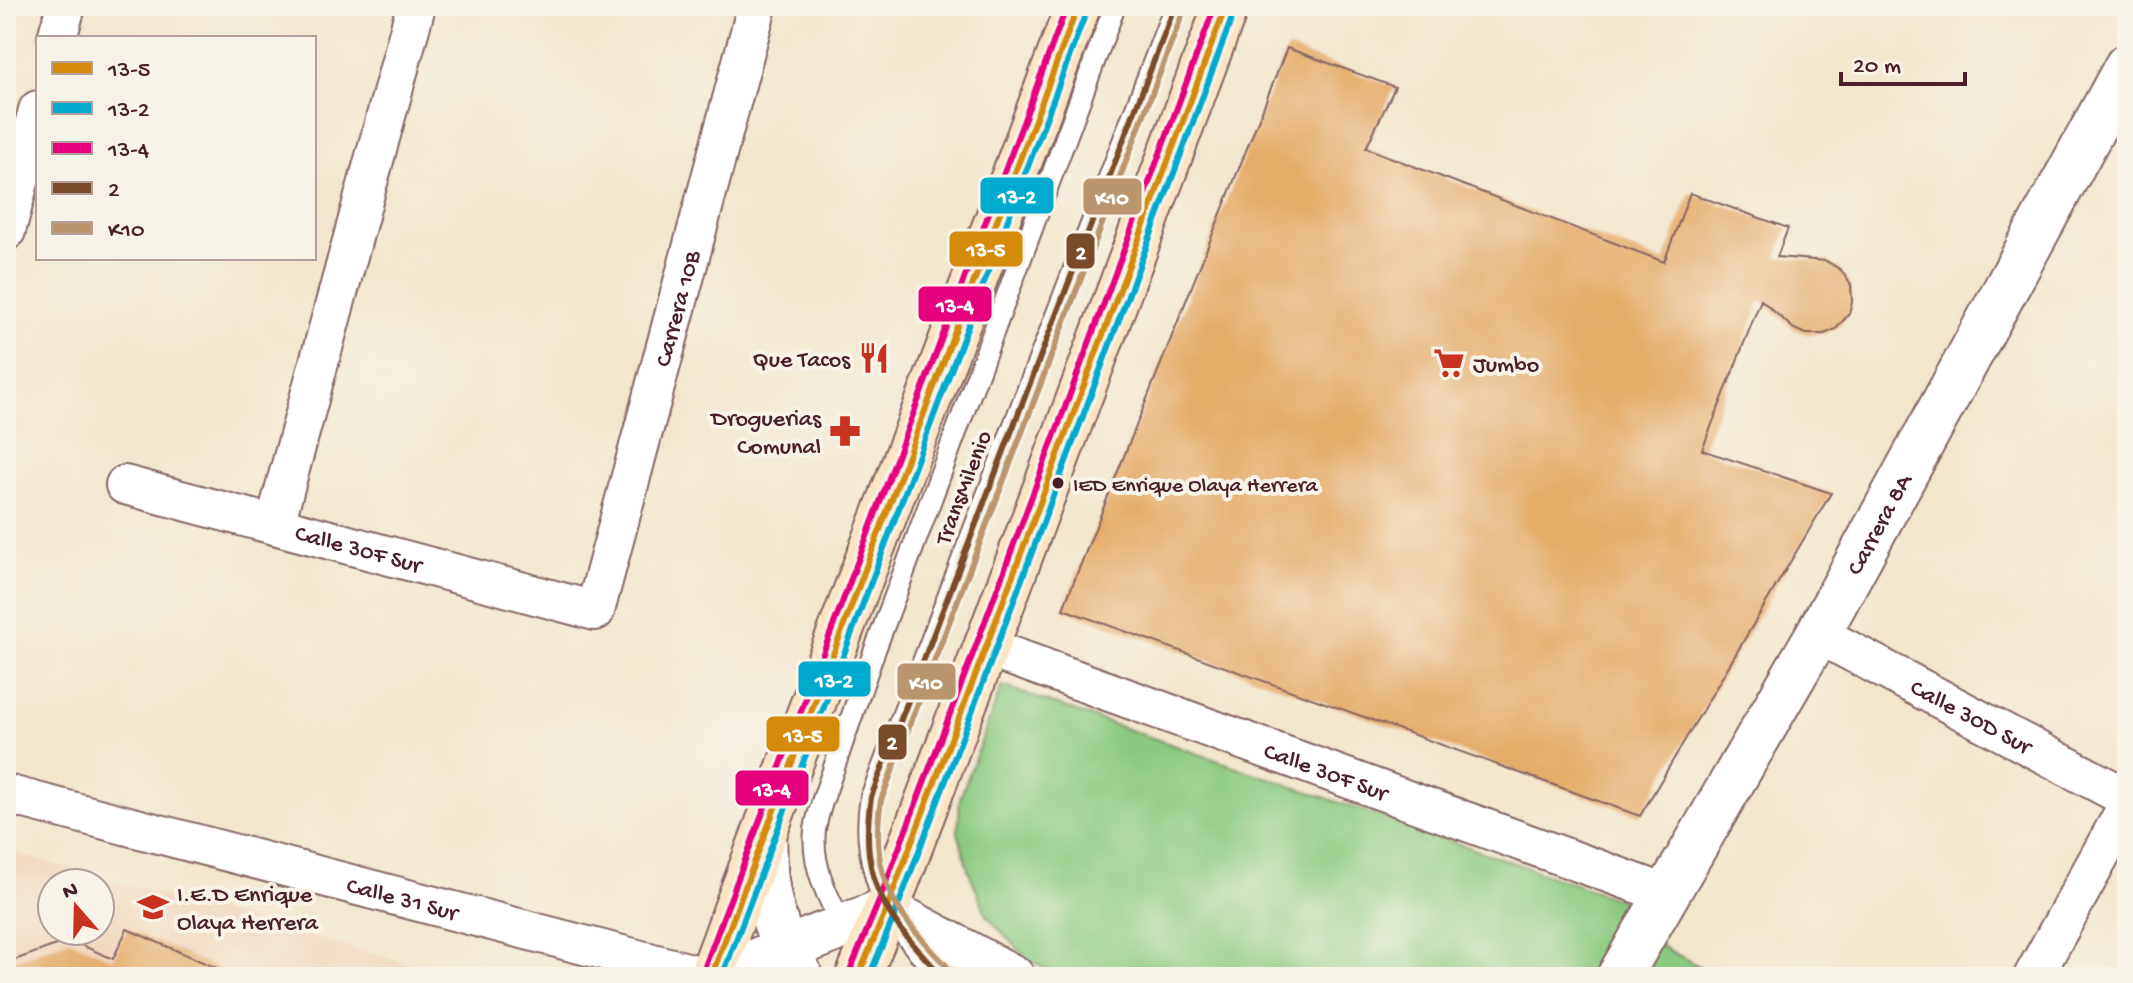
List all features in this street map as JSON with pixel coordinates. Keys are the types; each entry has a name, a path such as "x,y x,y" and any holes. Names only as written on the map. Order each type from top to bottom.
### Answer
{"main road":[{"path":"710,977 1078,6"},
{"path":"861,961 886,910 1226,6"}],"street":[{"path":"58,36 66,6"},
{"path":"275,524 416,6"},
{"name":"Carrera 10B","path":"595,611 757,6"},
{"name":"Carrera 8A","path":"1619,977 1818,634 2127,66"},
{"path":"6,231 36,118"},
{"name":"Calle 30F Sur","path":"125,485 595,611"},
{"name":"Calle 30D Sur","path":"1818,634 2127,798"},
{"name":"Calle 30F Sur","path":"986,647 1666,894"},
{"name":"Calle 31 Sur","path":"6,794 710,977"},
{"path":"2033,977 2127,807"},
{"path":"764,834 766,880 776,924 793,963"},
{"path":"886,910 1012,977"},
{"path":"710,977 793,963 861,961"}],"lane":[{"name":"TransMilenio","path":"861,961 831,905 821,877 815,852 815,829 821,805 884,625 1115,6"},
{"name":"TransMilenio","path":"943,977 919,953 886,910 868,848 867,820 871,797 1175,6"}],"shaded area":[{"name":"I.E.D Enrique Olaya Herrera","path":"6,851 63,867 36,867 36,947 116,947 116,882 456,977 6,977"}],"green space":[{"path":"1002,686 1630,903 1620,924 1719,977 1061,977 1027,959 987,916 968,869 958,832 960,798"}],"building":[{"name":"Jumbo","path":"1287,48 1395,87 1366,148 1664,262 1690,193 1788,228 1777,257 1826,261 1841,270 1851,285 1849,314 1836,329 1824,334 1806,334 1794,329 1761,300 1702,450 1831,493 1640,816 1063,609"},
{"path":"127,929 237,977 6,977 6,963 51,947 86,947 113,959"}],"transit line":[{"name":"13-4","path":"702,974 1067,6"},
{"name":"13-5","path":"711,977 1078,6"},
{"name":"2","path":"943,977 906,936 881,897 869,853 871,797 1175,6"},
{"name":"13-4","path":"849,973 977,643 1215,6"},
{"name":"13-5","path":"858,977 986,647 1226,6"},
{"name":"13-2","path":"722,977 1087,10"},
{"name":"K10","path":"950,970 901,913 883,875 878,828 881,800 1184,10"},
{"name":"13-2","path":"869,977 995,651 1235,10"}],"place":[{"name":"Que Tacos","path":"874,358"},
{"name":"Jumbo","path":"1449,363"},
{"name":"Droguerias Comunal","path":"845,431"},
{"name":"IED Enrique Olaya Herrera","path":"1058,483"},
{"name":"I.E.D Enrique Olaya Herrera","path":"153,907"}]}
